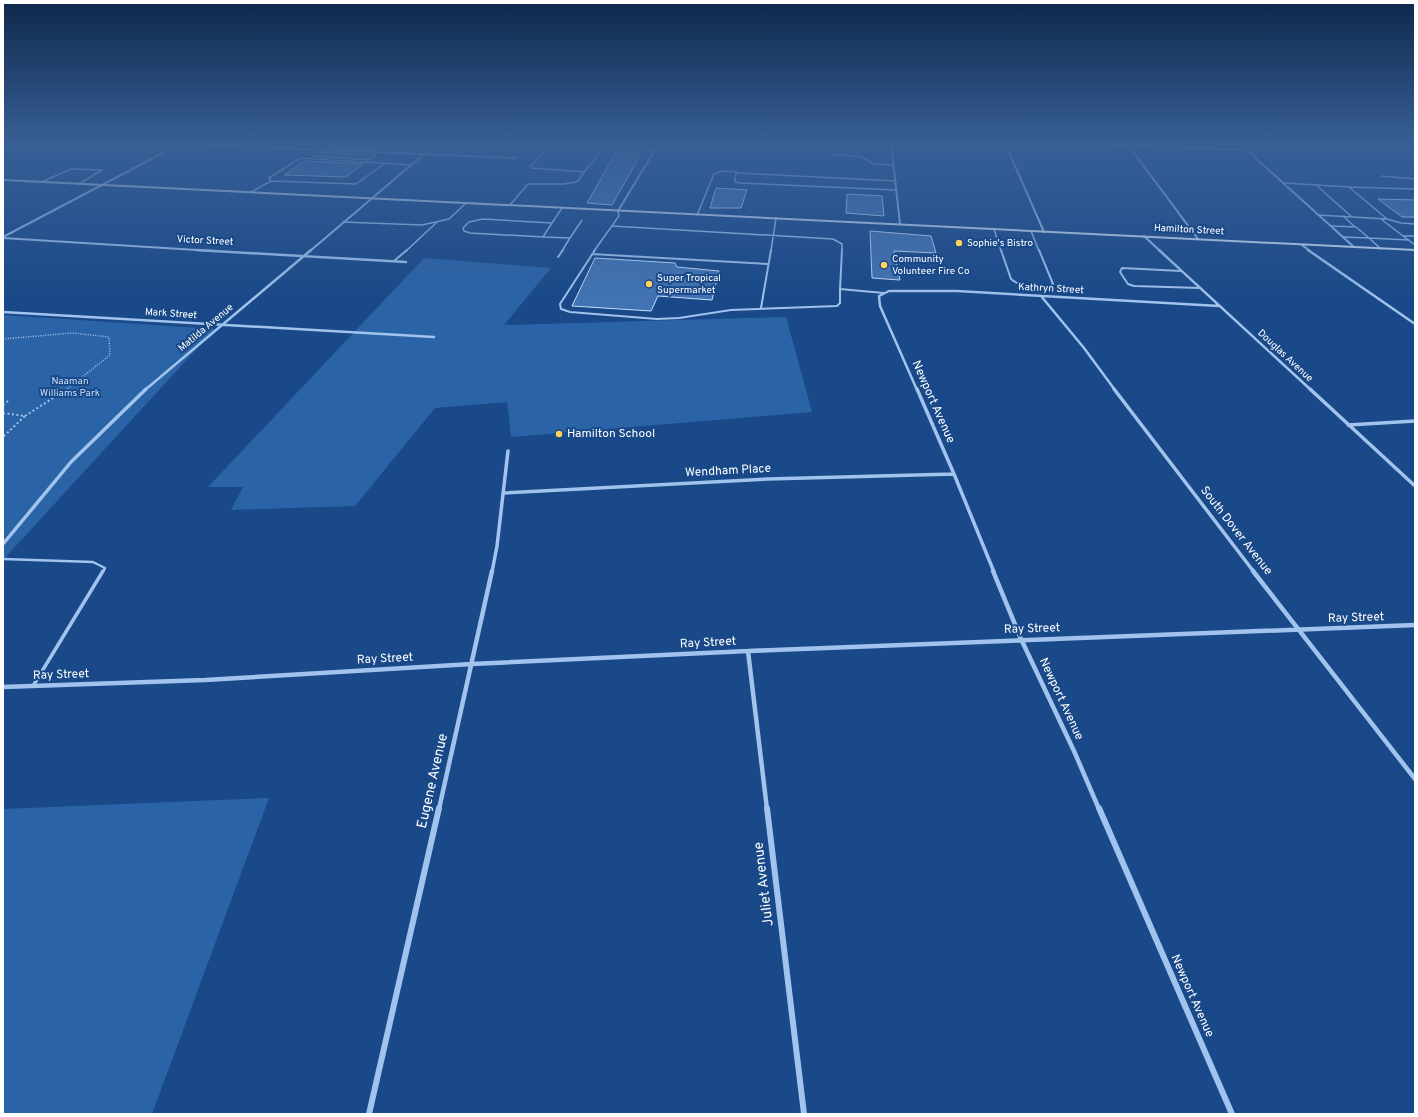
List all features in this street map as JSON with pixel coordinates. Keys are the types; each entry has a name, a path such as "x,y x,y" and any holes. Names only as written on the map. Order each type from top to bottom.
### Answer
{"street":[{"path":"3,237 82,195"},
{"name":"Hamilton Street","path":"314,195 1415,250"},
{"name":"Matilda Avenue","path":"3,544 71,462 110,422 375,195"},
{"path":"618,211 628,195"},
{"path":"897,195 900,224"},
{"path":"1028,195 1044,232"},
{"path":"1165,195 1198,239"},
{"path":"1297,195 1354,247"},
{"name":"Douglas Avenue","path":"1144,236 1218,306 1415,486"},
{"name":"Victor Street","path":"3,237 406,262"},
{"path":"1302,244 1415,324"},
{"name":"Kathryn Street","path":"884,293 898,290 1218,306"},
{"name":"Newport Avenue","path":"884,293 879,296 880,306 954,474 1021,640 1074,751 1232,1114"},
{"name":"South Dover Avenue","path":"1041,296 1084,348 1162,452 1415,779"},
{"name":"Mark Street","path":"3,312 221,326 434,337"},
{"path":"1348,424 1415,421"},
{"name":"Eugene Avenue","path":"369,1114 472,664 497,546 508,451"},
{"name":"Wendham Place","path":"503,493 768,478 954,474"},
{"name":"Ray Street","path":"3,687 205,680 472,664 748,651 1415,625"},
{"name":"Juliet Avenue","path":"748,651 804,1114"}],"lane":[{"path":"510,205 518,195"},
{"path":"697,215 705,195"},
{"path":"1328,195 1353,217"},
{"path":"1359,195 1387,219"},
{"path":"343,222 410,226 437,222 449,219 466,203"},
{"path":"543,237 562,208"},
{"path":"612,226 833,239 839,241 842,244 840,303 837,306 731,310 680,318 657,319 570,312 562,309 560,304 592,254 619,216 618,211"},
{"path":"1318,215 1380,218 1401,223 1415,224"},
{"path":"1343,216 1381,248"},
{"path":"761,308 776,218"},
{"path":"1380,218 1415,246"},
{"path":"552,223 483,219 469,222 463,228 464,231 470,233 570,238"},
{"path":"558,257 582,220"},
{"path":"394,261 437,222"},
{"path":"1331,226 1356,228"},
{"path":"994,229 1011,279 1022,285 1050,286 1053,284 1031,231"},
{"path":"1403,236 1415,236"},
{"path":"1343,237 1408,240"},
{"path":"592,254 768,264"},
{"path":"1181,271 1122,268 1120,272 1128,284 1134,286 1200,288"},
{"path":"840,289 884,293"},
{"path":"3,559 93,562 105,568 33,686"}],"path":[{"path":"3,339 72,333 109,337 110,355 75,384 26,416 3,437"},
{"path":"3,405 8,401"},
{"path":"3,413 26,416"}],"green space":[{"path":"424,258 551,268 504,325 786,317 812,412 511,437 507,402 435,408 355,506 231,510 243,487 208,487"},
{"name":"Naaman Williams Park","path":"3,315 215,329 3,560"},
{"path":"269,798 152,1114 3,1114 3,809"}],"building":[{"path":"591,195 618,195 612,205 587,203"},
{"path":"714,195 745,195 741,208 710,208"},
{"path":"847,195 882,196 884,216 846,213"},
{"path":"1378,199 1415,200 1415,217 1402,217"},
{"name":"Community Volunteer Fire Co","path":"870,231 931,236 936,253 894,251 900,280 872,278"},
{"name":"Super Tropical Supermarket","path":"595,258 675,263 677,267 719,271 712,300 658,296 651,311 572,306"}],"place":[{"name":"Sophie's Bistro","path":"959,243"},
{"name":"Community Volunteer Fire Co","path":"884,265"},
{"name":"Super Tropical Supermarket","path":"649,284"},
{"name":"Hamilton School","path":"559,434"}]}
